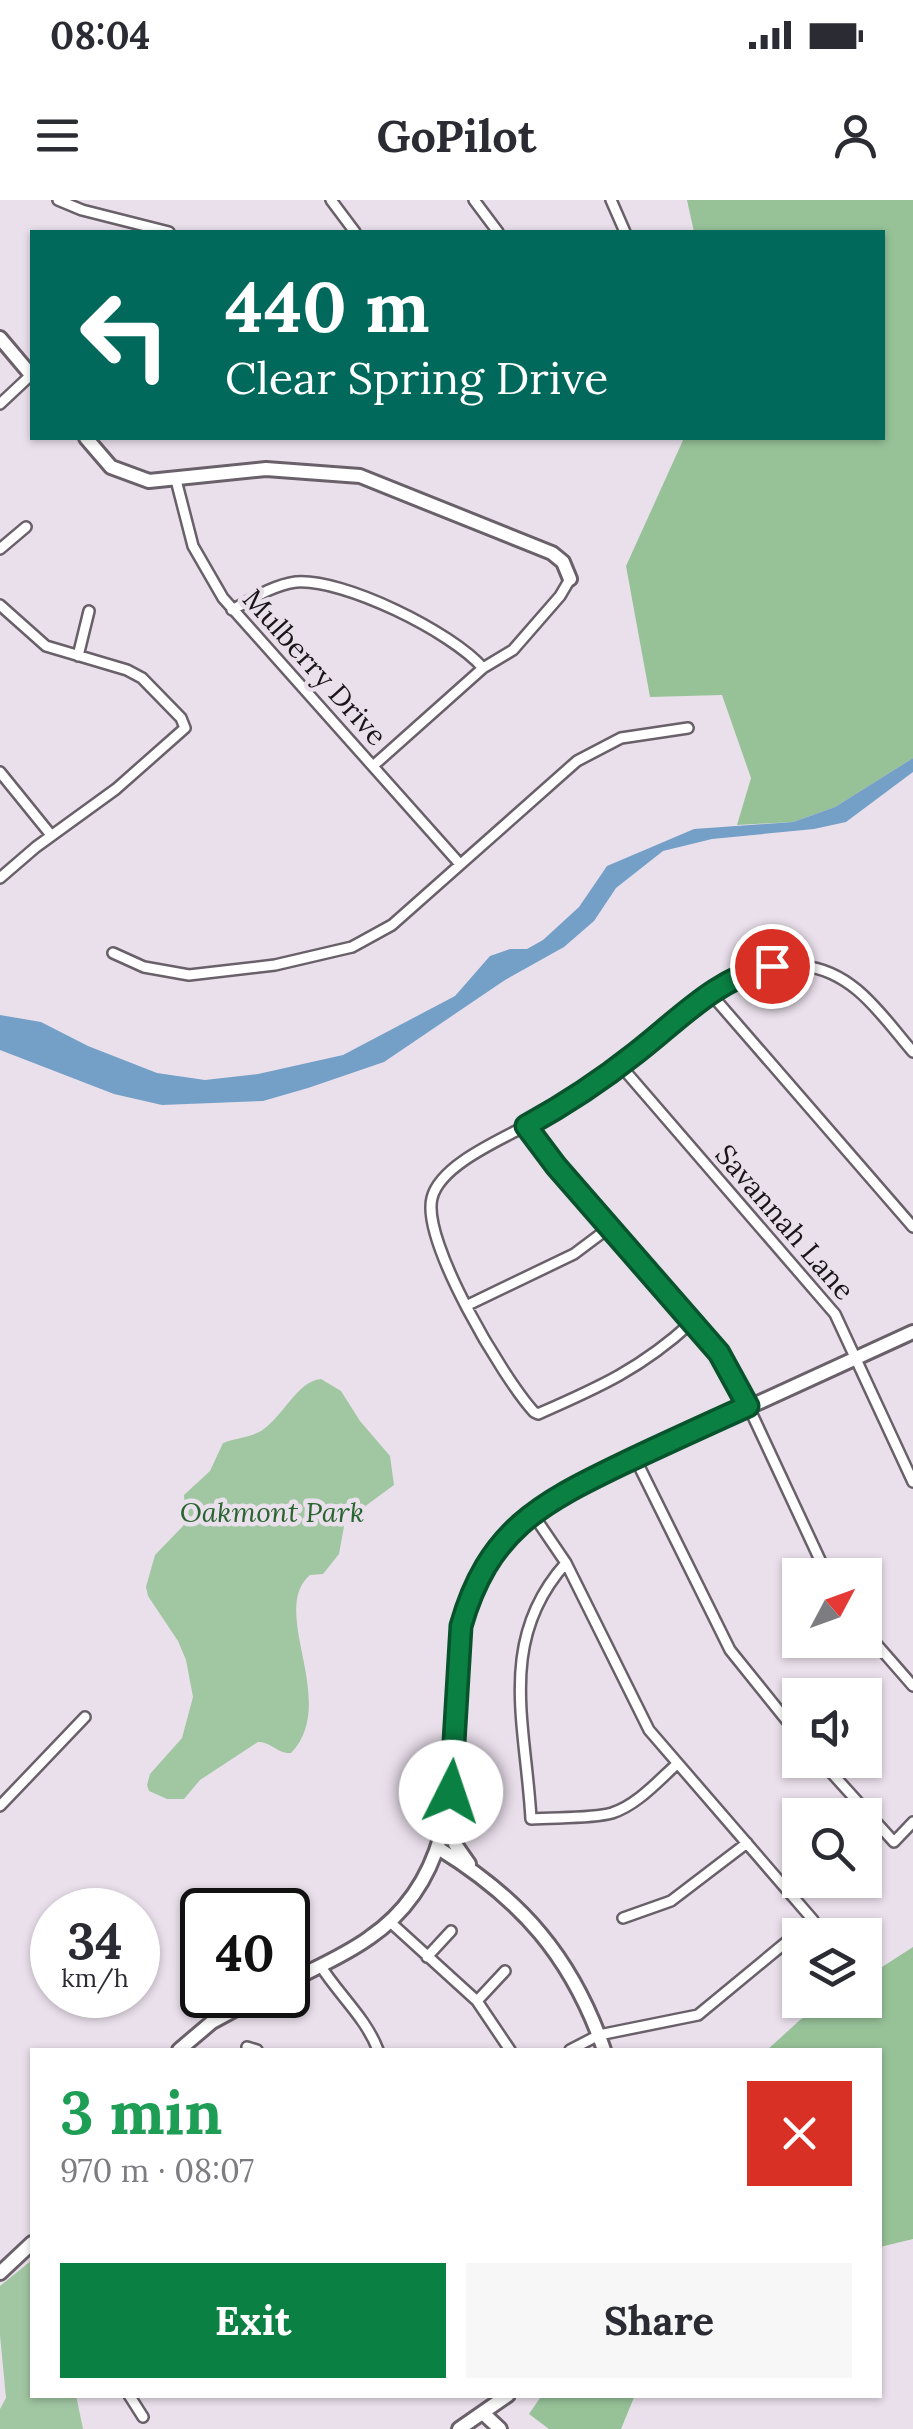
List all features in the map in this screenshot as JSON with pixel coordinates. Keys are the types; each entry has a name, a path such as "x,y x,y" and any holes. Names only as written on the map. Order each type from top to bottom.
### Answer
{"street":[{"path":"58,200 161,230"},
{"path":"332,200 354,230"},
{"path":"474,200 496,230"},
{"path":"611,200 624,230"},
{"path":"0,338 30,373"},
{"path":"0,404 30,377"},
{"path":"88,440 111,466 128,476 149,481 266,469 360,476 552,553 563,562 570,580 513,650 484,668 373,766"},
{"name":"Mulberry Drive","path":"176,480 192,546 232,610 459,863"},
{"path":"0,549 26,527"},
{"path":"232,610 274,587 320,582 420,621 459,644 484,668"},
{"path":"0,604 46,646 128,670 142,678 185,725 184,732 116,789 51,835 0,878"},
{"path":"78,656 89,612"},
{"path":"112,953 144,967 190,975 314,958 352,947 392,925 547,784 597,748 621,738 688,728"},
{"path":"0,772 51,835"},
{"path":"692,1322 644,1363 538,1414 490,1353 436,1241 430,1212 432,1194 457,1165 526,1126 620,1064 734,977 772,966 804,966 829,972 852,984 913,1052"},
{"path":"710,993 913,1227"},
{"name":"Savannah Lane","path":"620,1064 836,1314 913,1482"},
{"path":"526,1126 556,1166 719,1353 819,1558"},
{"path":"468,1304 574,1254 610,1227"},
{"path":"310,1970 370,1938 389,1921 422,1880 438,1848 448,1805 460,1637 468,1602 496,1550 532,1513 559,1494 913,1332"},
{"path":"635,1458 730,1650 782,1715"},
{"path":"532,1513 566,1563 639,1714 676,1764 813,1920 698,2015 599,2034 574,2048"},
{"path":"566,1563 535,1604 522,1655 521,1698 531,1819 611,1813 636,1799 676,1764"},
{"path":"882,1651 913,1686"},
{"path":"0,1806 85,1717"},
{"path":"836,1778 894,1842 913,1822"},
{"path":"448,1805 455,1844 474,1870"},
{"path":"623,1918 671,1901 747,1843"},
{"path":"438,1848 474,1870 526,1913 576,1985 603,2048"},
{"path":"389,1921 477,2001 509,2048"},
{"path":"427,1957 451,1931"},
{"path":"320,1965 367,2027 377,2048"},
{"path":"477,2001 505,1971"},
{"path":"181,2048 219,2018"},
{"path":"0,2273 30,2245"},
{"path":"130,2398 143,2417"},
{"path":"459,2429 504,2398"},
{"path":"484,2414 500,2429"}],"green space":[{"path":"687,200 913,200 913,758 835,807 793,822 737,825 751,778 722,695 650,697 626,566 683,440 885,440 885,230 694,230"},
{"name":"Oakmont Park","path":"321,1379 341,1391 390,1456 394,1485 345,1521 339,1554 323,1574 310,1575 299,1591 296,1611 309,1709 304,1732 291,1753 258,1742 200,1780 184,1799 167,1799 149,1791 147,1785 150,1774 182,1738 193,1697 178,1641 148,1596 146,1587 155,1555 183,1526 184,1495 210,1471 223,1443 261,1431 298,1392"},
{"path":"913,1947 913,2239 882,2247 882,2048 769,2048 800,2020 882,2018 882,1967"},
{"path":"30,2262 30,2398 77,2398 83,2429 0,2429 0,2409 6,2398 0,2286"},
{"path":"540,2398 634,2398 621,2429 549,2429 529,2414"}],"water":[{"path":"913,758 913,772 846,822 712,839 663,851 616,888 594,921 564,947 505,980 384,1062 308,1088 263,1101 162,1105 114,1094 0,1050 0,1015 41,1022 88,1046 157,1073 205,1080 258,1074 343,1055 455,996 490,956 510,949 527,949 543,940 579,907 607,866 694,829 793,822 835,807"}],"route":[{"path":"451,1792 461,1626 468,1602 496,1550 513,1529 559,1494 748,1406 719,1353 556,1166 526,1126 634,1055 721,984 748,971 772,966"}]}
